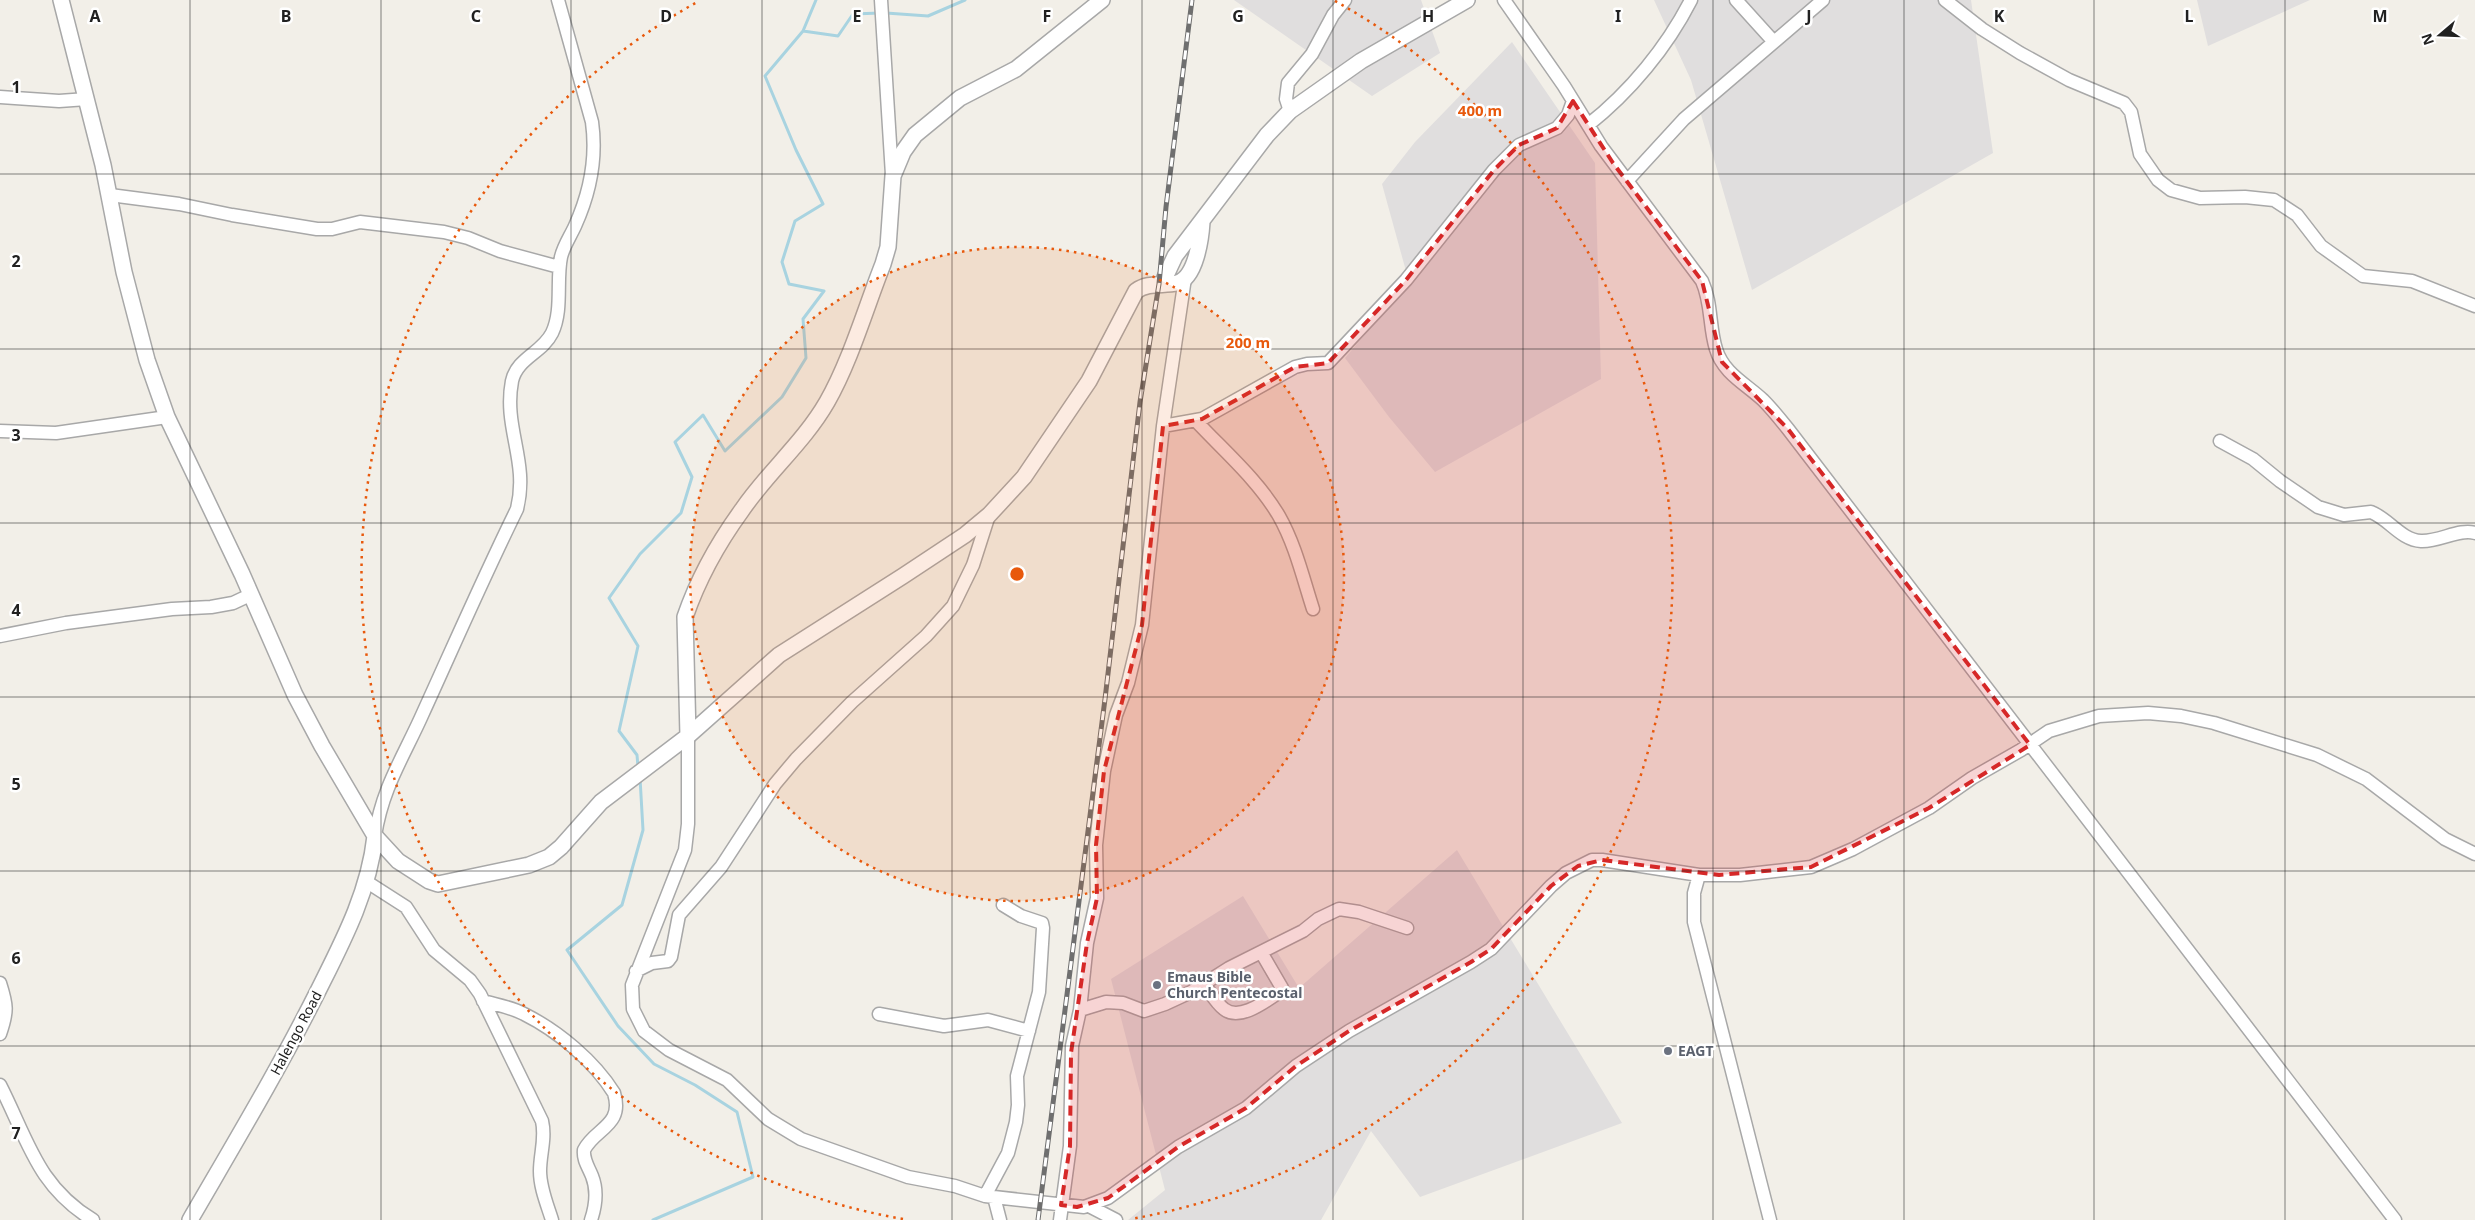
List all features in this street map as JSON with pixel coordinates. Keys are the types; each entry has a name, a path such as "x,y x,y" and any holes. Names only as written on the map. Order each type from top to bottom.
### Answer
{"street":[{"path":"61,0 110,195 124,272 147,360 167,417 295,695 375,836 398,861 438,884 529,865 549,857 601,802 634,775 682,741 778,654 904,576 989,515 1024,477 1089,381 1133,295 1143,287 1176,283 1185,278"},
{"path":"375,836 378,812 389,782 423,714 516,509 521,475 511,426 514,372 520,363 544,345 553,332 558,302 559,267 563,250 575,226 593,170 592,122 558,0"},
{"path":"881,0 889,101 892,176 888,247 837,382 810,428 742,509 701,576 685,617 682,741 688,824 685,850 632,985 632,1002 636,1019 644,1031 669,1050 728,1080 778,1126 814,1144 892,1172 990,1196 1061,1206 1089,1206 1108,1198 1178,1147 1246,1108 1296,1066 1349,1031 1491,949 1551,886 1578,866 1592,860 1618,861 1699,875 1740,875 1781,871 1825,862 1929,808 1972,778 2030,745 2049,731 2099,716 2148,713 2168,714 2214,723 2304,750 2347,769 2378,788 2445,839 2472,849"},
{"path":"892,176 903,152 915,135 927,124 960,98 1016,69 1102,0"},
{"path":"1290,111 1285,94 1288,83 1312,54 1333,15 1344,0"},
{"path":"1162,284 1175,256 1267,135 1290,111 1361,60 1467,0"},
{"path":"1504,0 1627,181 1702,281 1709,301 1716,350 1729,372 1762,399 1788,429 2396,1220"},
{"path":"1588,125 1624,95 1662,45 1691,0"},
{"path":"1736,0 1774,42"},
{"path":"1627,181 1669,133 1823,0"},
{"path":"1945,0 1982,29 2020,53 2069,80 2124,103 2131,112 2140,154 2153,174 2172,190 2200,198 2246,197 2274,200 2297,215 2321,246 2363,276 2412,281 2475,306"},
{"path":"0,97 58,101 87,99"},
{"path":"1163,426 1196,421 1295,367 1328,363 1406,280 1494,170 1519,145 1549,134 1557,128 1568,115 1573,101"},
{"path":"110,195 179,204 317,229 332,229 360,222 444,232 559,267"},
{"path":"1060,1220 1070,1146 1072,1046 1080,1010 1087,943 1097,898 1097,840 1104,771 1116,716 1128,683 1142,625 1163,426 1185,278 1198,253 1202,238 1202,222"},
{"path":"0,431 56,433 167,417"},
{"path":"1196,421 1250,478 1278,515 1290,538 1313,609"},
{"path":"2220,441 2245,454 2307,501 2328,512 2344,515 2371,512 2402,534 2422,541 2448,538 2467,532 2475,533"},
{"path":"636,971 652,963 668,961 671,957 679,915 721,867 763,800 796,759 866,689 926,636 953,606 973,565 989,515"},
{"path":"0,636 66,622 225,604 250,595"},
{"name":"Halengo Road","path":"190,1220 303,1022 349,930 367,882 375,836"},
{"path":"1699,875 1694,900 1694,922 1770,1220"},
{"path":"367,882 406,907 434,950 470,980 483,1002 542,1121 544,1137 540,1170 541,1184 552,1220"},
{"path":"1000,1220 990,1196 1012,1138 1018,1105 1017,1076 1039,992 1043,925 1038,921 1021,916 1003,904"},
{"path":"1080,1010 1106,1002 1114,1002 1144,1011 1155,1008 1178,999 1229,968 1339,909 1359,912 1408,928"},
{"path":"1204,984 1224,1010 1229,1012 1242,1013 1259,1005 1281,991 1282,988 1261,952"},
{"path":"0,983 7,1002 7,1014 0,1034"},
{"path":"483,1002 515,1010 539,1022 580,1055 614,1093 616,1101 615,1114 584,1150 584,1161 592,1178 596,1196 591,1220"},
{"path":"878,1014 944,1026 988,1020 1029,1031"},
{"path":"0,1085 43,1174 64,1200 93,1220"},
{"path":"1089,1206 1116,1220"}],"highlighted area":[{"path":"1573,101 1613,163 1702,281 1722,362 1788,429 2030,745 1929,808 1811,867 1719,875 1602,860 1578,866 1551,886 1491,949 1349,1031 1296,1066 1246,1108 1178,1147 1108,1198 1077,1207 1061,1205 1070,1146 1071,1053 1087,943 1097,898 1096,845 1104,771 1142,625 1163,426 1202,419 1295,367 1328,363 1406,280 1494,170 1519,145 1557,128"}],"shaded area":[{"path":"1234,0 1421,0 1440,53 1372,96"},
{"path":"1654,0 1971,0 1993,153 1752,290 1691,80"},
{"path":"2197,0 2310,0 2208,46"},
{"path":"1512,42 1595,163 1601,379 1435,472 1389,417 1345,358 1409,282 1382,184 1415,142"},
{"path":"1457,850 1622,1123 1420,1197 1371,1131 1321,1220 1128,1220 1165,1190 1111,979 1243,896 1299,988"}],"waterway":[{"path":"638,767 637,755 619,731 638,646 609,598 640,554 681,513 692,477 675,442 703,415 725,451 782,397 806,358 803,319 824,291 789,284 782,262 795,221 823,204 796,150 765,76 803,31 816,0"},
{"path":"886,13 928,16 965,0"},
{"path":"803,31 838,36 853,14 880,13"},
{"path":"640,778 643,830 622,905 567,950 618,1026 654,1064 695,1085 737,1112 753,1177 653,1220"}],"railway":[{"path":"1038,1220 1105,699 1140,402 1159,284 1166,207 1192,0"}],"place":[{"name":"Emaus Bible Church Pentecostal","path":"1157,985"},
{"name":"EAGT","path":"1668,1051"}]}
